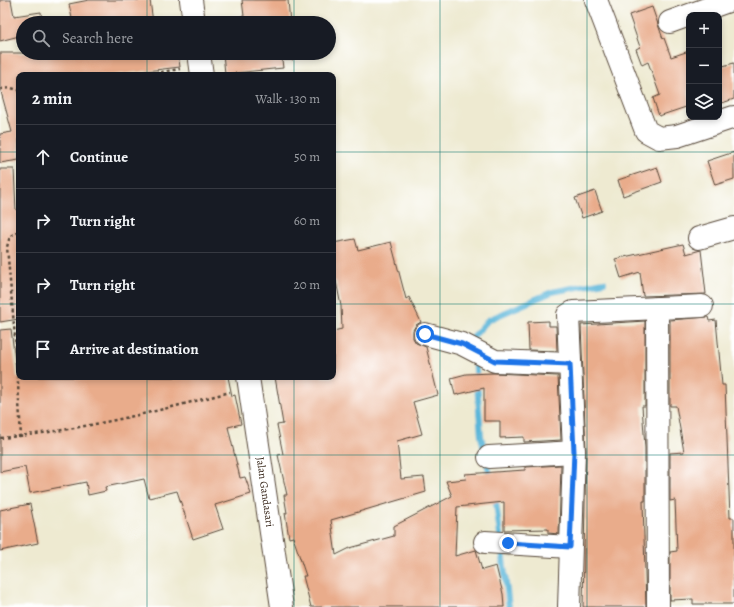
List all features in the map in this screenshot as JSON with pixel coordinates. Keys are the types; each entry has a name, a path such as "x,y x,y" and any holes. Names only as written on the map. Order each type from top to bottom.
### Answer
{"street":[{"path":"191,0 193,16"},
{"path":"596,0 646,131 659,138 678,136 734,117"},
{"path":"670,22 708,4 731,0"},
{"path":"699,238 734,228"},
{"path":"569,607 574,452 568,313 702,306"},
{"path":"657,308 658,607"},
{"path":"425,334 462,344 495,361 570,364"},
{"name":"Jalan Gandasari","path":"249,382 282,607"},
{"path":"489,457 574,452"},
{"path":"496,542 570,547"}],"path":[{"path":"160,72 200,65"},
{"path":"0,89 16,89"},
{"path":"16,233 10,236 7,247 16,348"},
{"path":"18,380 21,436"},
{"path":"0,438 21,436 175,406 249,382"}],"building":[{"path":"0,0 11,0 14,16 41,12 41,16 16,16 16,37 0,41"},
{"path":"89,0 150,0 152,16 72,16 69,4"},
{"path":"242,0 288,0 289,16 244,16"},
{"path":"652,7 671,57 686,52 686,107 659,116 653,98 660,95 648,62 642,65 636,49 640,47 629,15"},
{"path":"0,53 16,53 16,60 179,60 180,67 138,72 16,72 16,160 0,163 0,134 12,132 0,88"},
{"path":"224,60 282,60 283,68 244,72 225,72"},
{"path":"734,63 734,99 722,103 722,84 722,66"},
{"path":"734,152 734,179 715,185 707,161"},
{"path":"657,167 662,182 623,196 618,180"},
{"path":"0,169 14,169 16,210 16,319 0,322"},
{"path":"595,191 602,211 582,218 575,198"},
{"path":"355,239 358,250 391,242 406,299 409,297 421,322 416,325 413,330 413,338 416,343 426,347 438,395 413,402 422,434 397,441 401,479 424,477 426,492 331,520 336,555 350,548 394,536 394,526 452,496 446,481 466,479 465,474 525,470 525,467 561,465 559,534 548,533 548,529 504,530 504,502 457,507 455,556 476,550 482,570 496,566 503,594 504,607 311,607 303,576 306,576 293,537 289,538 285,513 287,513 284,495 287,495 278,455 283,454 277,425 283,424 276,380 336,380 336,330 342,329 341,306 336,281 336,242"},
{"path":"683,244 686,254 701,250 706,294 643,296 640,272 621,278 615,259"},
{"path":"708,317 709,321 716,320 722,385 725,385 730,518 734,518 734,604 693,604 693,599 670,600 670,552 677,551 675,500 670,501 670,453 684,452 676,406 670,406 670,320"},
{"path":"549,321 549,326 556,326 557,351 529,350 528,322"},
{"path":"645,321 645,406 642,406 645,448 645,501 643,501 646,607 583,607 586,451 581,325"},
{"path":"11,329 16,380 229,380 232,396 235,395 241,424 228,427 240,478 245,477 251,494 215,505 223,529 193,539 177,491 149,498 144,479 105,487 106,491 88,495 86,482 30,493 25,467 0,472 0,330"},
{"path":"494,373 558,376 561,440 524,442 524,437 500,438 500,421 484,421 484,388 455,395 451,378 466,374"},
{"path":"30,504 38,543 0,551 0,510"}],"waterway":[{"path":"474,344 473,337 488,320 552,292 604,282"},
{"path":"475,357 481,436 491,480"},
{"path":"495,495 509,607"}],"route":[{"path":"425,334 462,344 495,361 570,364 574,452 570,547 508,543"}]}
